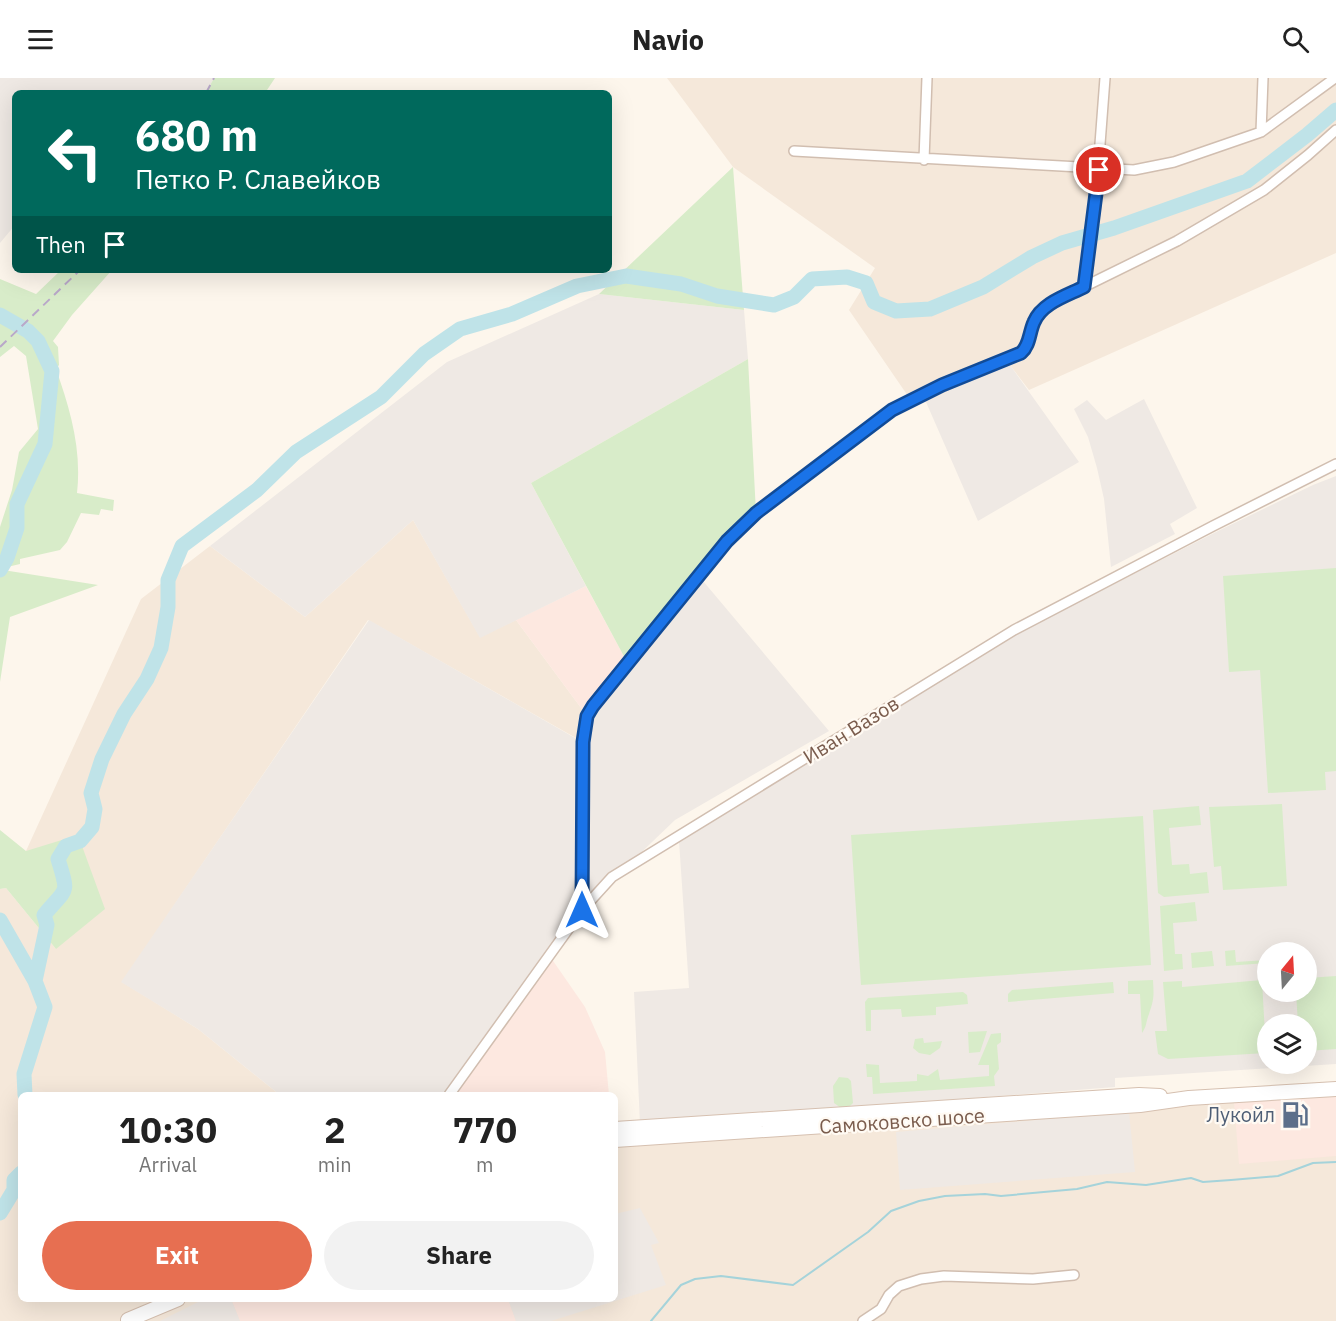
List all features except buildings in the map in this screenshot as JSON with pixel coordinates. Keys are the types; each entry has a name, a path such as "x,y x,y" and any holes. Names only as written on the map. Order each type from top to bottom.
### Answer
{"main road":[{"name":"Самоковско шосе","path":"618,1140 1140,1105 1189,1098 1336,1089"},
{"name":"Самоковско шосе","path":"618,1130 1139,1095 1189,1098"},
{"path":"128,1321 154,1302"},
{"path":"128,1321 171,1302"}],"street":[{"path":"924,160 927,78"},
{"path":"1084,287 1095,210 1105,78"},
{"path":"1261,132 1263,78"},
{"path":"794,151 1099,170 1134,170 1174,162 1261,132 1335,78"},
{"path":"582,910 583,742 587,716 600,695 727,541 756,513 892,410 942,385 1021,353 1025,349 1033,322 1047,305 1177,241 1264,189 1336,130"},
{"name":"Иван Вазов","path":"451,1092 582,910 612,877 626,867 1014,630 1336,464"},
{"path":"863,1321 881,1309 889,1294 899,1286 921,1279 944,1276 1033,1279 1074,1275"}],"shaded area":[{"path":"0,78 214,78 208,90 12,90 12,229 0,243"},
{"path":"667,78 1336,78 1336,253 1029,390 1010,365 980,376 926,402 910,399 849,310 875,268 733,167"},
{"path":"599,294 744,310 748,359 531,483 586,586 480,638 413,520 305,617 210,546 447,362"},
{"path":"1010,365 1079,462 978,521 926,402 980,376"},
{"path":"1144,399 1197,508 1170,524 1175,534 1111,567 1104,499 1097,468 1088,437 1074,409 1087,400 1106,420"},
{"path":"1336,476 1336,1064 1317,1065 1317,1014 1257,1014 1257,1069 1115,1078 1115,1087 640,1124 634,992 689,988 679,841 1022,631 1220,530"},
{"path":"413,520 480,637 516,620 587,716 583,742 368,620 122,982 198,1029 276,1092 18,1092 18,1302 618,1302 618,1144 1336,1096 1336,1321 0,1321 0,889 6,888 56,949 26,851 141,599 210,546 305,617"},
{"path":"698,575 829,731 675,820 626,867 612,877 451,1092 276,1092 198,1029 121,982 369,620 582,742 587,716"},
{"path":"586,586 627,662 587,716 516,620"},
{"path":"549,955 585,1007 605,1052 609,1092 451,1092"},
{"path":"1336,1095 1336,1156 1239,1164 1234,1102"},
{"path":"1129,1112 1135,1172 900,1190 896,1132"},
{"path":"640,1208 659,1243 651,1245 666,1285 618,1300 618,1213"},
{"path":"198,1302 232,1302 240,1321 160,1321"},
{"path":"232,1302 509,1302 516,1321 240,1321"},
{"path":"509,1302 612,1302 551,1321 516,1321"}],"green space":[{"path":"214,78 275,78 267,90 208,90"},
{"path":"733,167 744,310 599,294"},
{"path":"58,273 109,273 72,315 53,341 58,347 59,365 56,369 74,430 78,461 77,493 114,500 113,511 101,509 99,515 81,513 67,542 60,550 20,559 20,564 3,568 3,570 98,585 10,617 0,682 0,527 12,490 19,452 38,429 26,356 14,346 0,357 0,279 36,294"},
{"path":"748,359 756,513 627,662 531,483"},
{"path":"1336,568 1336,771 1325,772 1326,790 1268,793 1260,670 1229,672 1223,576"},
{"path":"1282,804 1287,886 1223,890 1221,866 1214,867 1209,807"},
{"path":"1199,806 1201,825 1169,828 1172,865 1189,864 1190,874 1207,872 1209,893 1164,897 1158,893 1153,810"},
{"path":"1143,816 1151,965 861,985 851,835"},
{"path":"0,830 26,851 78,835 105,909 56,949 6,888 0,889"},
{"path":"1195,902 1197,921 1173,923 1175,954 1182,954 1183,969 1164,971 1160,906"},
{"path":"1235,950 1236,962 1257,961 1257,964 1226,966 1225,951"},
{"path":"1212,951 1214,966 1192,968 1191,953"},
{"path":"1336,976 1336,1049 1317,1050 1317,1014 1297,1014 1297,1002 1317,1002 1317,977"},
{"path":"1153,980 1153,1001 1142,1033 1140,994 1128,994 1128,981"},
{"path":"1257,980 1257,1002 1263,1002 1264,1014 1257,1014 1257,1054 1168,1059 1158,1054 1155,1031 1167,1031 1163,982 1182,981 1182,987"},
{"path":"1113,982 1114,993 1008,1002 1008,994 1012,990"},
{"path":"963,992 967,995 968,1004 936,1007 936,1015 902,1017 901,1009 871,1010 871,1031 866,1031 865,1002 868,998"},
{"path":"987,1031 980,1052 969,1053 968,1032"},
{"path":"1001,1033 1001,1042 997,1045 999,1069 994,1076 995,1086 873,1094 872,1077 867,1077 866,1064 879,1065 880,1083 917,1081 917,1074 928,1076 938,1069 940,1080 989,1076 989,1065 978,1065 991,1034"},
{"path":"923,1038 924,1043 942,1041 940,1048 930,1055 919,1053 913,1048 915,1039"},
{"path":"839,1077 848,1078 851,1081 853,1103 849,1107 841,1108 834,1103 833,1086"}],"waterway":[{"path":"35,981 47,925 44,915 62,894 65,885 58,859 66,846 80,841 92,827 95,809 91,793 102,759 124,714 147,679 161,648 168,607 168,580 182,546 257,490 296,452 381,397 424,354 460,329 512,314 577,286 626,276 681,284 717,296 774,305 794,297 812,279 847,277 866,283 874,302 896,311 930,309 983,287 1032,257 1062,243 1114,228 1247,181 1336,110"},
{"path":"0,315 28,331 38,341 52,371 45,444 17,504 17,528 7,558 0,570"},
{"path":"0,920 35,981 45,1007 24,1074 25,1092"},
{"path":"651,1321 681,1285 695,1279 721,1276 793,1285 868,1232 891,1211 919,1201 945,1196 985,1194 1001,1196 1077,1189 1107,1182 1146,1185 1191,1178 1203,1182 1278,1176 1313,1163 1336,1162"},
{"path":"0,1213 14,1190 14,1180 18,1176"}],"railway":[{"path":"208,90 214,78"},
{"path":"0,347 77,273"}],"place":[{"name":"Лукойл","path":"1295,1115"}],"route":[{"path":"582,910 584,727 587,716 600,695 727,541 756,513 892,410 910,399 1021,353 1028,342 1033,322 1040,312 1047,305 1084,287 1099,170"}]}
